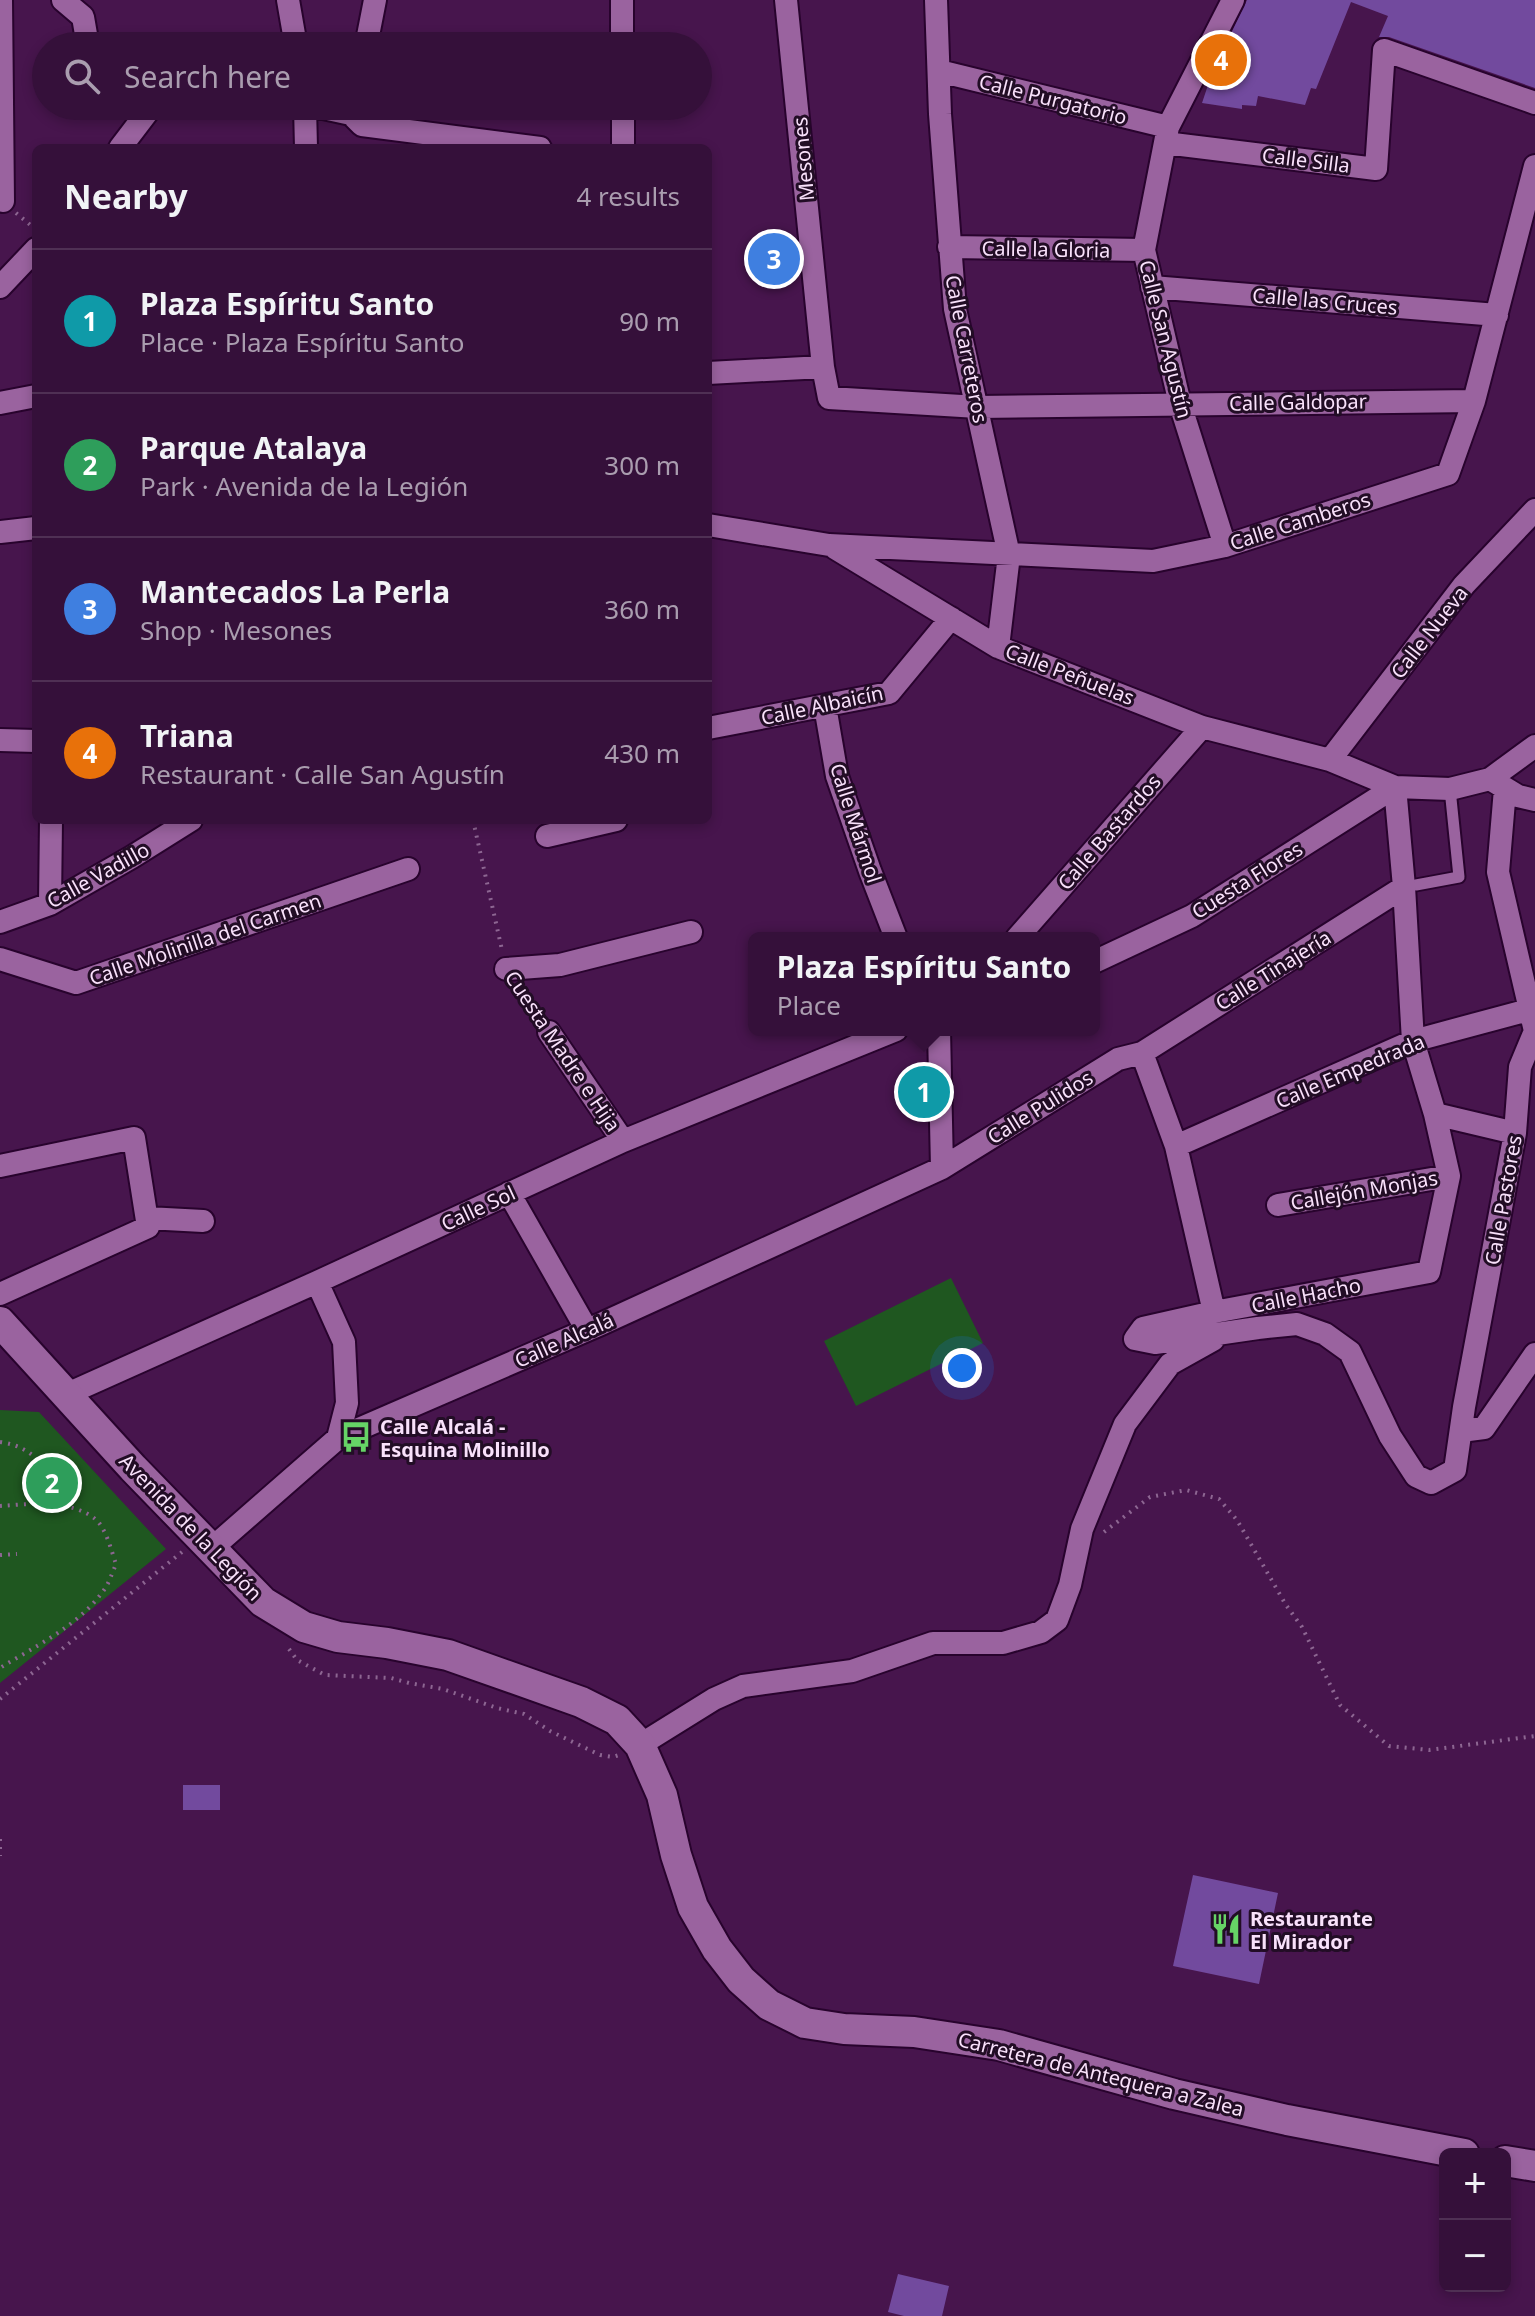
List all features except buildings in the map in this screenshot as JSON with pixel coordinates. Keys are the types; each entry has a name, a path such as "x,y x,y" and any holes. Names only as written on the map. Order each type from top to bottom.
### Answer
{"main road":[{"name":"Avenida de la Legión","path":"0,1306 10,1332 65,1395 263,1602 304,1627 338,1637 448,1655"},
{"name":"Carretera de Antequera a Zalea","path":"448,1655 581,1702 617,1720 640,1745 662,1795 676,1855 693,1907 717,1949 741,1980 769,2005 805,2023 844,2029 914,2032 999,2045 1174,2094 1287,2120 1439,2149"},
{"path":"1511,2162 1535,2166"}],"street":[{"path":"1,0 3,201"},
{"path":"63,0 83,17 86,32"},
{"path":"288,0 294,32"},
{"path":"369,32 375,0"},
{"path":"622,0 622,32"},
{"name":"Mesones","path":"786,0 823,367 829,398 978,407"},
{"name":"Calle Carreteros","path":"936,0 940,114 955,309 1009,555 998,647"},
{"name":"Calle San Agustín","path":"1225,546 1180,404 1144,250 1166,135 1232,0"},
{"name":"Calle Silla","path":"1166,135 1376,169 1384,50 1535,103"},
{"name":"Calle Purgatorio","path":"939,71 1166,135"},
{"path":"123,144 141,120"},
{"path":"305,120 306,144"},
{"path":"359,120 362,125 509,144"},
{"path":"623,120 623,144"},
{"name":"Calle Camberos","path":"712,526 829,545 1153,561 1225,546 1448,474 1474,401 1535,166"},
{"name":"Calle la Gloria","path":"949,247 1144,250"},
{"path":"0,287 32,253"},
{"name":"Calle las Cruces","path":"1152,287 1497,315"},
{"path":"712,373 823,367"},
{"path":"0,403 32,397"},
{"name":"Calle Galdopar","path":"978,407 1474,401"},
{"name":"Calle Nueva","path":"1330,760 1464,585 1535,510"},
{"path":"0,532 32,528"},
{"name":"Calle Peñuelas","path":"829,545 998,647 1202,727 1330,760 1395,787"},
{"name":"Calle Albaicín","path":"712,727 889,693 951,618"},
{"name":"Calle Mármol","path":"825,706 837,776 894,932"},
{"name":"Calle Bastardos","path":"1022,932 1202,727"},
{"path":"0,740 32,741"},
{"path":"1497,784 1535,746"},
{"path":"1395,787 1450,789 1497,784 1535,800"},
{"name":"Calle Pastores","path":"1225,1334 1297,1324 1325,1334 1350,1352 1390,1436 1416,1476 1431,1483 1455,1470 1515,1133 1520,1067 1535,1031 1498,872 1497,784"},
{"name":"Calle Hacho","path":"1214,1312 1429,1272 1449,1176 1435,1114 1413,1041 1410,886 1395,787"},
{"name":"Cuesta Flores","path":"1100,959 1192,916 1395,787"},
{"path":"50,904 51,824"},
{"name":"Calle Vadillo","path":"0,922 50,904 185,824"},
{"path":"547,836 599,824"},
{"name":"Calle Molinilla del Carmen","path":"0,959 76,983 408,869"},
{"name":"Calle Tinajería","path":"1142,1053 1410,886"},
{"path":"506,969 560,965 691,932"},
{"name":"Calle Empedrada","path":"1176,1146 1413,1041 1532,1012"},
{"name":"Cuesta Madre e Hija","path":"549,1032 623,1141"},
{"name":"Calle Sol","path":"65,1395 623,1141 881,1036"},
{"path":"942,1168 943,1036"},
{"path":"1142,1053 1176,1146 1214,1312 1143,1328 1135,1339 1155,1343 1225,1334"},
{"name":"Calle Pulidos","path":"942,1168 1118,1059 1142,1053"},
{"path":"1435,1114 1515,1133"},
{"path":"0,1166 134,1138 148,1227 0,1294"},
{"name":"Calle Alcalá","path":"205,1544 338,1438 587,1330 942,1168"},
{"name":"Callejón Monjas","path":"1278,1205 1449,1176"},
{"path":"509,1193 587,1330"},
{"path":"147,1218 203,1221"},
{"path":"317,1282 344,1342 347,1403 338,1438"},
{"path":"640,1745 714,1699 743,1686 852,1671 933,1643 1003,1643 1041,1632 1057,1620 1070,1585 1082,1529 1125,1424 1170,1364 1225,1334"},
{"path":"1461,1431 1484,1428 1535,1354"}],"lane":[{"path":"1410,886 1459,877 1450,789"}],"path":[{"name":"Cuesta Madre e Hija","path":"474,824 506,969 549,1032"},
{"path":"0,1442 25,1448 49,1470 66,1506"},
{"path":"1077,1553 1150,1497 1186,1490 1219,1499 1237,1520 1302,1627 1340,1705 1389,1746 1429,1750 1535,1736"},
{"path":"0,1506 35,1503 66,1506 95,1519 116,1564 106,1587 78,1618 61,1632 0,1668"},
{"path":"0,1699 205,1544"},
{"path":"0,1555 17,1554"},
{"path":"288,1647 297,1660 325,1675 391,1678 443,1689 524,1714 550,1731 600,1755 613,1757 640,1745"},
{"path":"0,1839 0,1856"}],"green space":[{"path":"951,1278 983,1343 856,1406 824,1341"},
{"path":"0,1410 39,1412 166,1549 0,1683"}],"place":[{"name":"Triana","path":"1221,60"},
{"name":"Mantecados La Perla","path":"774,259"},
{"name":"Plaza Espíritu Santo","path":"924,1092"},
{"name":"Calle Alcalá - Esquina Molinillo","path":"356,1437"},
{"name":"Parque Atalaya","path":"52,1483"},
{"name":"Restaurante El Mirador","path":"1226,1929"}]}
